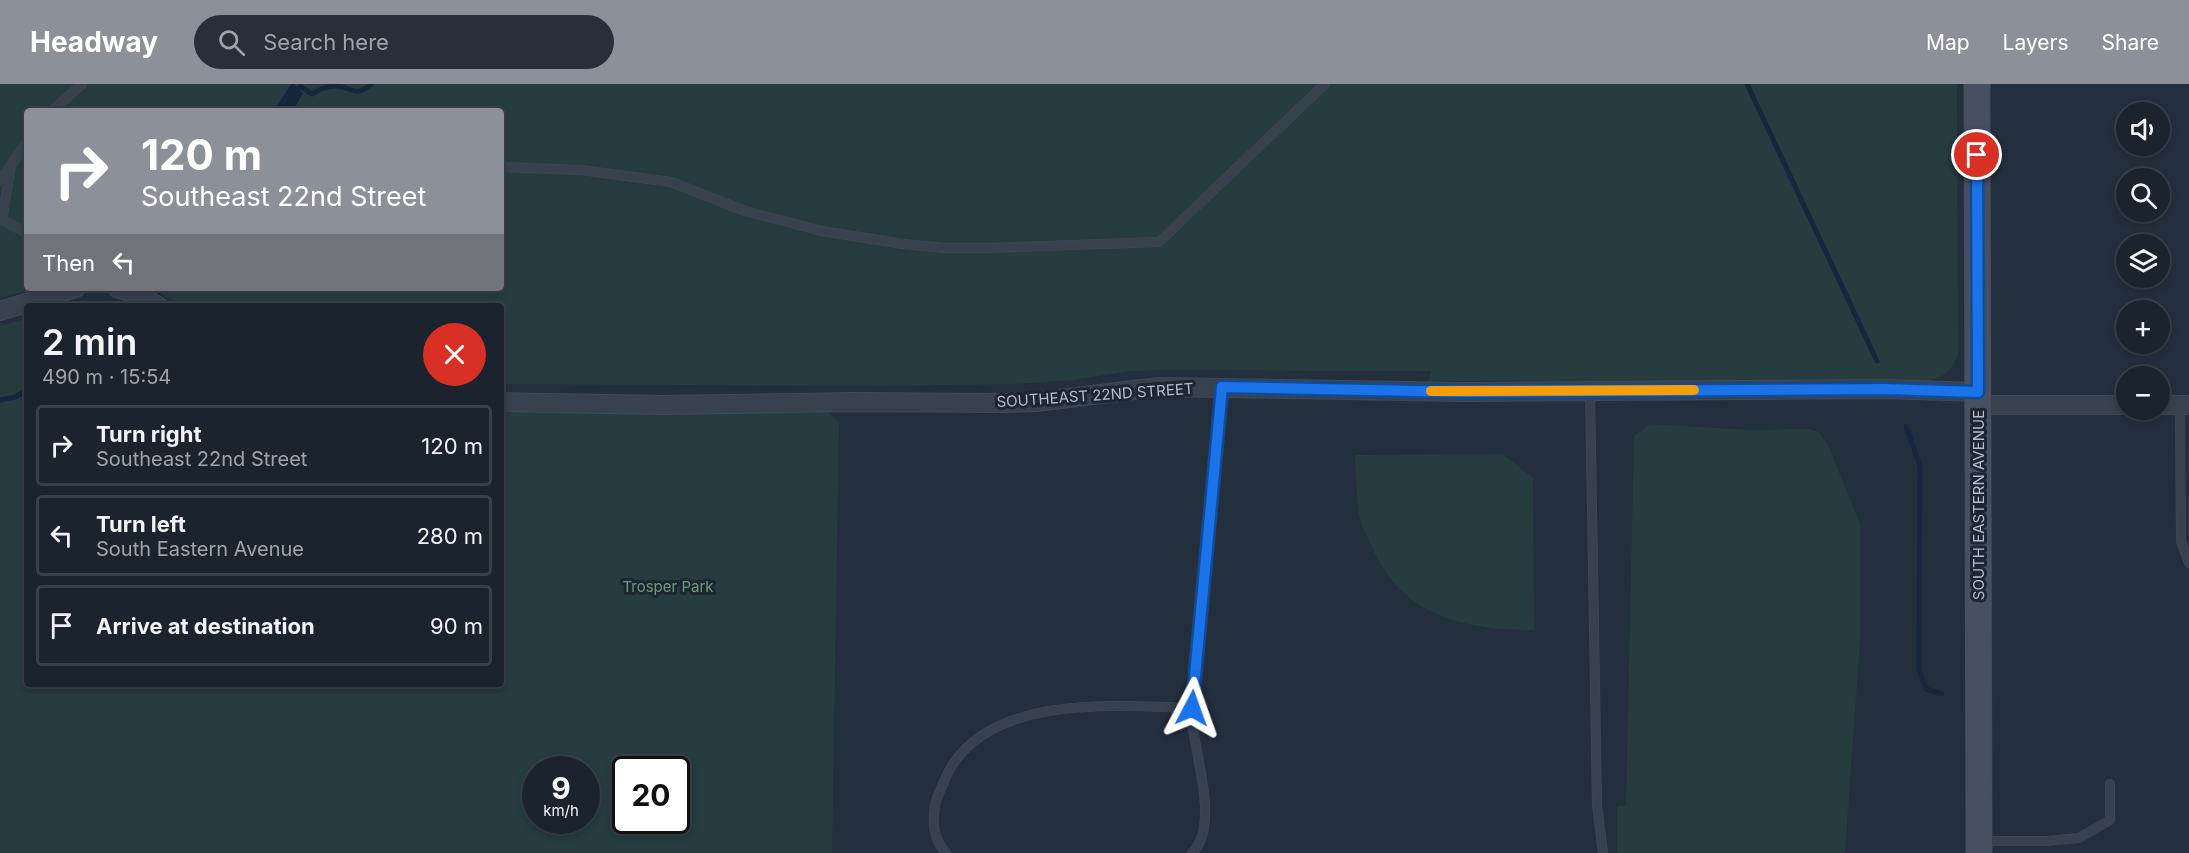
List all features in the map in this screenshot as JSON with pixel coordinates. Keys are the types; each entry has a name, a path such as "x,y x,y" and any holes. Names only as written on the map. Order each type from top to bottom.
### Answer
{"main road":[{"name":"SOUTH EASTERN AVENUE","path":"1977,84 1979,847"}],"street":[{"path":"26,303 66,291"},
{"path":"126,291 153,303"},
{"path":"0,311 24,304"},
{"name":"SOUTHEAST 22ND STREET","path":"504,402 662,405 852,402 999,403 1036,402 1158,387 1222,387 1466,392 1884,389 1978,399 2116,405"}],"lane":[{"path":"55,108 82,84"},
{"path":"504,167 581,170 671,182 745,211 822,231 903,244 945,248 991,248 1159,242 1324,84"},
{"path":"0,180 24,147"},
{"path":"11,165 1,220 24,232"},
{"path":"1192,853 1198,847 1204,827 1203,790 1192,722 1192,708 1222,387"},
{"path":"1590,391 1597,805 1603,853"},
{"path":"2185,405 2181,541 2189,563"},
{"path":"946,853 939,846 934,829 934,807 938,796 952,765 976,740 995,728 1032,714 1061,709 1097,706 1192,708"},
{"path":"1979,847 2079,838 2110,820 2110,783"}],"green space":[{"path":"0,84 1957,84 1958,353 1953,365 1945,374 1923,382 1428,381 1431,371 1171,370 1129,371 1074,380 1015,384 881,386 504,384 504,303 178,303 157,291 504,291 504,108 24,108 24,291 0,298"},
{"name":"Trosper Park","path":"24,319 24,687 504,687 504,413 828,413 839,422 832,853 0,853 0,326"},
{"path":"1650,424 1750,430 1810,429 1819,432 1828,445 1860,524 1860,639 1845,853 1617,853 1617,806 1626,806 1634,436"},
{"path":"1503,454 1533,478 1534,630 1484,627 1461,622 1419,605 1401,590 1386,572 1373,549 1359,515 1355,455"}],"water":[{"path":"291,84 303,93 295,108 276,108"}],"waterway":[{"path":"294,91 301,87 312,94 326,87 335,86 361,91 371,84"},
{"path":"1747,84 1877,361"},
{"path":"158,295 159,291"},
{"path":"0,400 15,397 24,392"},
{"path":"1906,426 1920,466 1919,669 1926,689 1942,694"}],"slow traffic":[{"path":"1431,391 1694,390"}],"route":[{"path":"1192,708 1222,387 1466,392 1884,389 1978,392 1977,155"}]}
